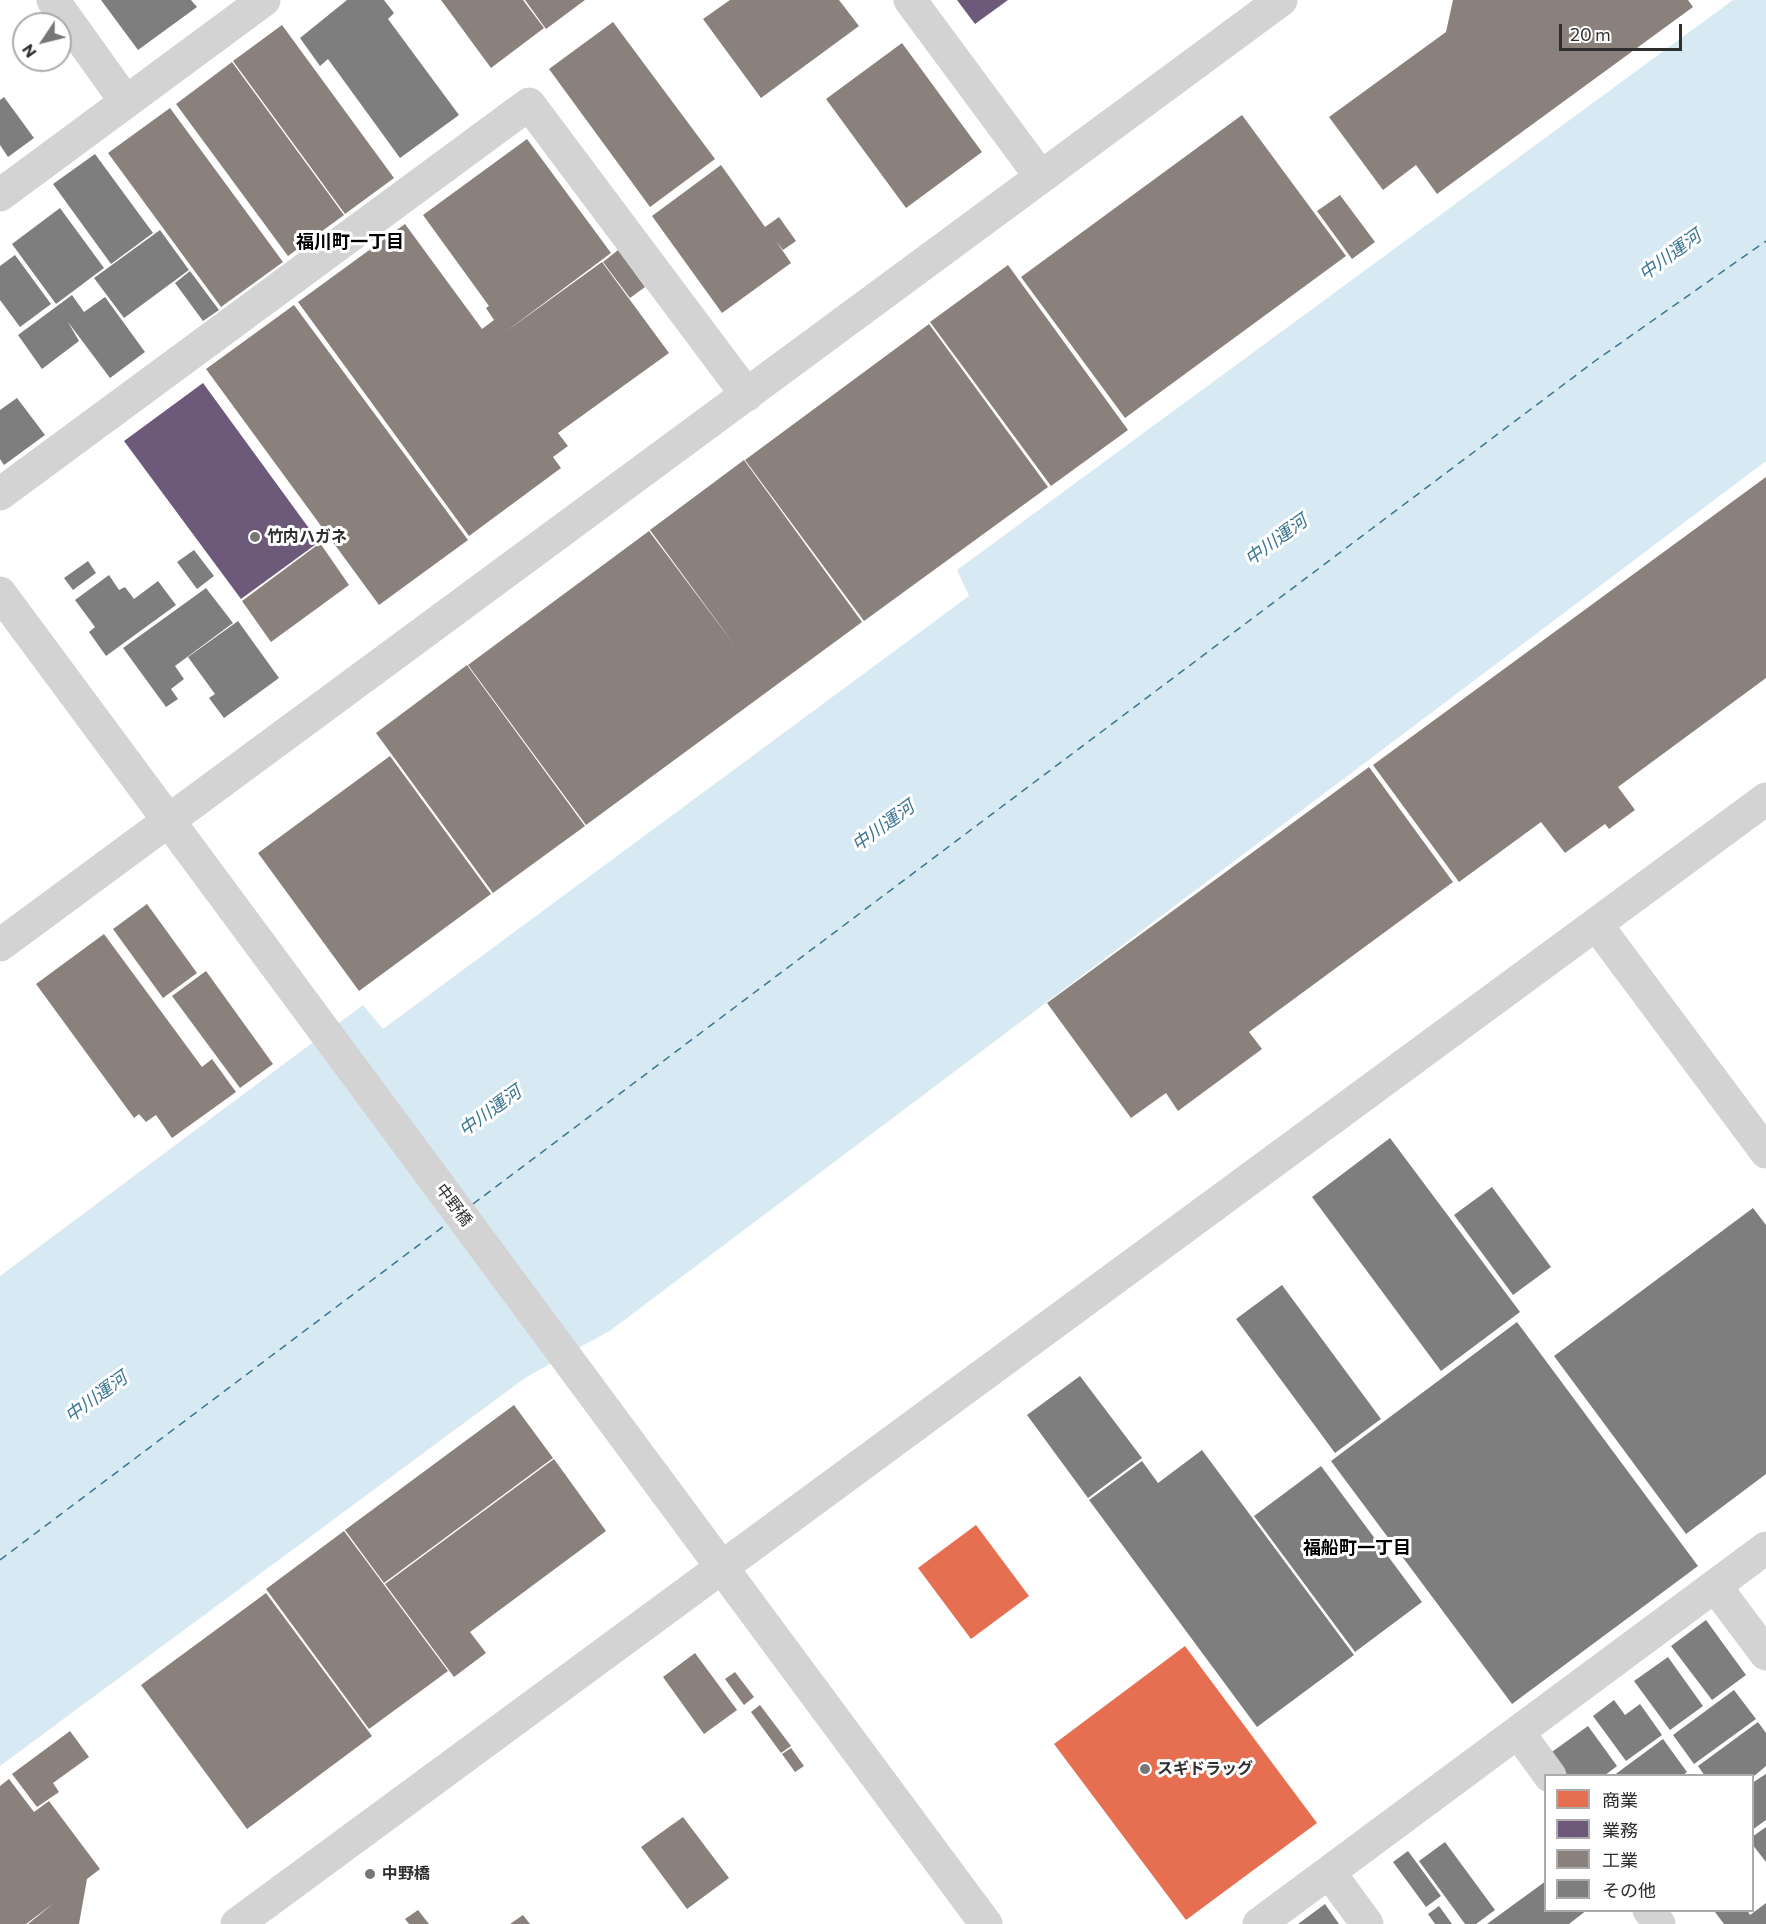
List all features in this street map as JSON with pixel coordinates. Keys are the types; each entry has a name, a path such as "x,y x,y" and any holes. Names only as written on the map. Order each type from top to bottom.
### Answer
{"street":[{"path":"53,0 126,102"},
{"path":"0,195 264,0"},
{"path":"910,0 1041,177"},
{"path":"0,945 1281,0"},
{"path":"0,494 529,104 747,395"},
{"name":"中野橋","path":"0,593 986,1924"},
{"path":"237,1924 1766,799"},
{"path":"1596,924 1766,1152"},
{"path":"1259,1924 1766,1548"},
{"path":"1715,1586 1766,1654"},
{"path":"1518,1732 1549,1774"},
{"path":"1329,1872 1367,1924"},
{"path":"1650,1912 1659,1924"}],"water":[{"name":"中川運河","path":"1733,0 1766,0 1766,461 611,1330 525,1378 0,1766 0,1276 363,1005 383,1029 969,596 957,570"}],"building: 商業":[{"path":"976,1525 1029,1596 971,1639 918,1568"},
{"path":"1185,1646 1317,1823 1186,1920 1054,1744"}],"building: 業務":[{"path":"957,0 1008,0 975,24"},
{"path":"203,383 319,542 241,599 124,441"}],"building: 工業":[{"path":"441,0 523,0 544,28 491,68"},
{"path":"525,0 585,0 546,29"},
{"path":"730,0 839,0 859,26 761,98 703,19"},
{"path":"1453,0 1688,0 1693,7 1437,194 1416,165 1383,190 1329,117 1446,32"},
{"path":"613,22 715,159 650,207 549,69"},
{"path":"282,25 394,178 345,214 233,61"},
{"path":"902,43 982,152 906,208 826,99"},
{"path":"232,62 344,215 288,256 176,104"},
{"path":"170,108 283,262 221,307 108,153"},
{"path":"1242,115 1346,256 1125,418 1021,277"},
{"path":"527,139 611,253 504,333 602,262 669,353 558,433 568,446 553,457 561,468 469,536 298,302 405,224 482,329 494,320 486,308 489,306 423,215"},
{"path":"721,165 765,227 779,217 796,241 783,250 776,241 791,263 722,313 652,216"},
{"path":"1340,195 1375,242 1352,259 1317,211"},
{"path":"618,250 645,287 630,298 603,262"},
{"path":"1008,265 1128,430 1051,486 930,322"},
{"path":"294,305 468,540 379,605 206,369"},
{"path":"929,324 1048,487 864,621 745,460"},
{"path":"744,460 862,622 586,825 468,665 649,531 736,647 650,530"},
{"path":"1766,477 1766,678 1618,787 1635,810 1609,829 1605,824 1565,853 1541,822 1459,882 1373,765"},
{"path":"320,543 349,585 271,642 242,601"},
{"path":"467,665 585,826 493,893 376,733"},
{"path":"390,756 491,894 359,991 258,853"},
{"path":"1369,767 1453,882 1249,1032 1262,1049 1178,1111 1166,1093 1131,1118 1047,1003"},
{"path":"147,904 197,973 163,998 113,929"},
{"path":"104,934 202,1067 212,1059 236,1092 172,1138 156,1115 146,1122 139,1114 134,1118 36,984"},
{"path":"206,971 273,1064 240,1088 172,996"},
{"path":"514,1405 553,1458 384,1583 345,1530"},
{"path":"554,1459 606,1531 470,1632 486,1653 454,1677 385,1584"},
{"path":"344,1531 448,1671 369,1729 266,1589"},
{"path":"266,1593 372,1736 247,1829 141,1685"},
{"path":"695,1653 737,1710 704,1734 663,1677"},
{"path":"735,1672 754,1697 744,1705 725,1679"},
{"path":"760,1705 791,1746 781,1753 751,1712"},
{"path":"70,1731 89,1757 53,1783 59,1792 37,1807 12,1774"},
{"path":"791,1748 804,1766 795,1772 782,1754"},
{"path":"9,1779 34,1812 49,1801 100,1869 87,1879 79,1924 28,1924 54,1903 26,1924 0,1924 0,1786"},
{"path":"683,1817 729,1878 687,1909 641,1847"},
{"path":"418,1910 429,1924 409,1924 405,1919"},
{"path":"523,1915 530,1924 510,1924"}],"building: その他":[{"path":"101,0 191,0 197,7 138,50"},
{"path":"347,0 384,0 394,13 388,19 459,115 400,158 328,59 320,66 300,38"},
{"path":"4,97 34,138 8,157 0,145 0,100"},
{"path":"95,154 153,233 111,264 53,184"},
{"path":"60,208 104,268 56,304 12,244"},
{"path":"160,230 189,270 124,318 94,278"},
{"path":"15,255 51,304 20,327 0,300 0,266"},
{"path":"190,271 219,310 203,321 175,283"},
{"path":"72,295 84,312 105,297 145,352 110,378 68,322 79,341 42,369 18,335"},
{"path":"17,398 45,435 4,465 0,459 0,410"},
{"path":"194,550 214,576 197,589 177,562"},
{"path":"88,561 96,573 73,590 64,578"},
{"path":"109,575 119,590 125,587 134,599 158,581 176,605 106,656 89,632 95,627 75,600"},
{"path":"206,588 233,623 175,666 184,679 171,689 178,699 166,707 123,648"},
{"path":"238,621 279,678 224,718 209,698 215,694 188,657"},
{"path":"1390,1138 1520,1312 1441,1371 1312,1197"},
{"path":"1492,1187 1551,1267 1513,1295 1454,1215"},
{"path":"1753,1208 1766,1225 1766,1474 1686,1534 1554,1356"},
{"path":"1282,1285 1381,1419 1335,1453 1236,1319"},
{"path":"1517,1322 1698,1566 1512,1704 1331,1461"},
{"path":"1080,1376 1142,1458 1088,1498 1027,1415"},
{"path":"1202,1450 1354,1655 1257,1727 1089,1500 1142,1461 1158,1483"},
{"path":"1321,1466 1422,1602 1355,1652 1254,1516"},
{"path":"1706,1620 1746,1675 1712,1700 1671,1646"},
{"path":"1668,1657 1703,1706 1670,1730 1634,1681"},
{"path":"1734,1690 1756,1719 1694,1764 1673,1735"},
{"path":"1614,1700 1625,1715 1640,1704 1662,1735 1626,1761 1593,1716"},
{"path":"1758,1722 1766,1733 1766,1766 1754,1776 1754,1774 1704,1774 1698,1766"},
{"path":"1588,1726 1617,1766 1607,1774 1564,1774 1549,1754"},
{"path":"1663,1739 1687,1772 1684,1774 1616,1774"},
{"path":"1766,1774 1766,1820 1754,1829 1754,1782"},
{"path":"1766,1827 1766,1862 1754,1847 1754,1836"},
{"path":"1445,1842 1495,1910 1476,1924 1465,1924 1419,1861"},
{"path":"1408,1851 1441,1896 1426,1907 1393,1862"},
{"path":"1544,1882 1544,1912 1584,1912 1569,1924 1487,1924"},
{"path":"1766,1903 1766,1924 1724,1924 1715,1912 1748,1912 1750,1915"},
{"path":"1325,1904 1339,1924 1298,1924"},
{"path":"1439,1906 1452,1924 1435,1924 1428,1914"}],"ferry route":[{"path":"473,1204 1595,361 1766,241"},
{"path":"0,1560 448,1223"}],"place":[{"name":"竹内ハガネ","path":"255,537"},
{"name":"スギドラッグ","path":"1145,1769"},
{"name":"中野橋","path":"370,1874"}],"district":[{"name":"福川町一丁目","path":"350,242"},
{"name":"福船町一丁目","path":"1357,1548"}]}
